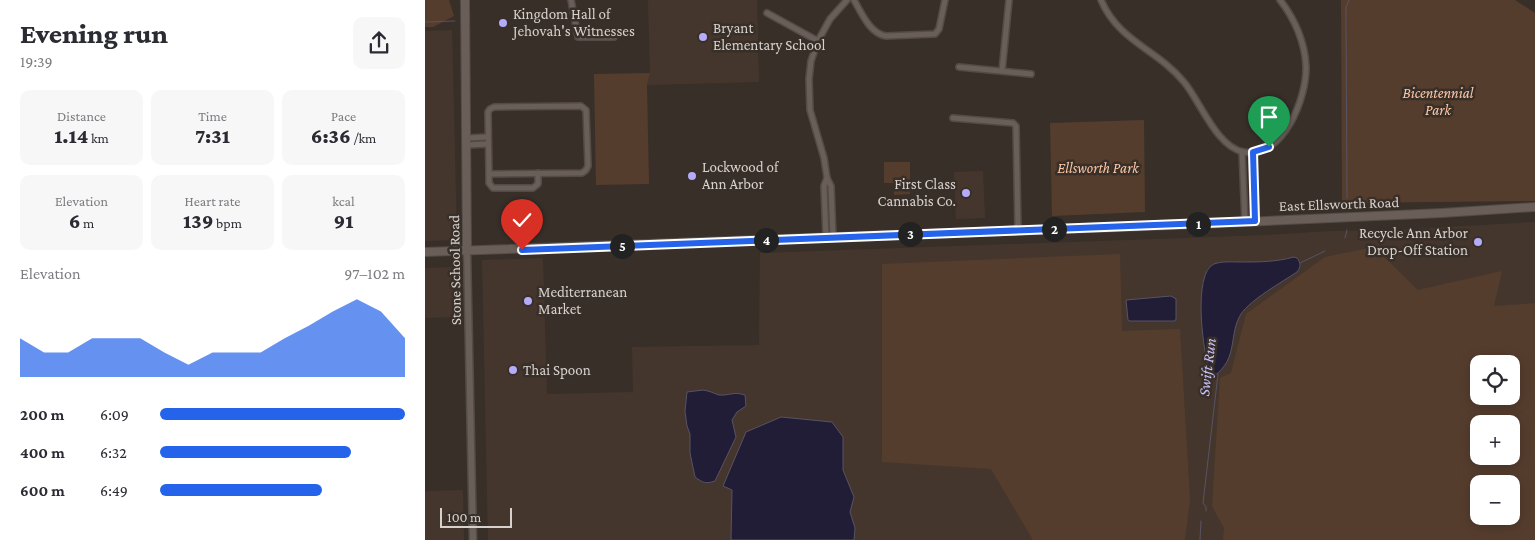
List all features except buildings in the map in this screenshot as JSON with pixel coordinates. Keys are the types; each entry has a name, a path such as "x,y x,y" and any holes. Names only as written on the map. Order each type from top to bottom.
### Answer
{"main road":[{"name":"Stone School Road","path":"465,0 467,251"},
{"name":"East Ellsworth Road","path":"425,252 1245,222 1535,207"}],"street":[{"path":"571,0 578,37 614,36"},
{"path":"830,238 831,186 827,178 824,158 812,120 809,100 809,71 813,52 829,19 847,0"},
{"path":"853,0 875,32 886,36 935,34 939,29 945,0"},
{"path":"1002,71 1009,0"},
{"path":"1101,0 1108,14 1119,28 1177,74 1190,90 1221,138 1234,149 1242,152 1253,152 1269,147 1283,133 1298,107 1306,81 1306,65 1300,38 1293,19 1280,0"},
{"path":"767,13 818,41"},
{"path":"959,67 1031,74"},
{"path":"489,174 538,173 582,173 588,166 586,110 584,108 581,106 494,107 488,112 489,182 493,188 533,188 538,184 538,173"},
{"path":"953,118 1013,123 1016,126 1018,230"},
{"path":"467,141 488,137"},
{"path":"467,141 488,144"},
{"path":"1242,152 1245,222"},
{"path":"1253,152 1255,221"},
{"name":"Stone School Road","path":"467,251 473,540"}],"shaded area":[{"name":"Bryant Elementary School","path":"648,0 757,0 759,82 647,85 650,73"},
{"path":"452,30 457,240 425,241 425,31"},
{"path":"983,171 985,218 956,219 954,172"},
{"path":"1535,222 1535,303 1481,308 1479,355 1470,355 1470,405 1512,405 1514,415 1470,415 1470,465 1520,465 1520,450 1535,540 488,540 482,260 543,258 547,394 633,392 632,347 759,345 760,253 1267,235 1393,230"},
{"path":"1294,257 1300,263 1297,272 1259,297 1245,309 1237,322 1227,362 1214,376 1211,374 1205,351 1201,316 1203,283 1207,271 1214,264 1220,262 1254,262"},
{"path":"458,267 459,317 425,318 425,268"},
{"path":"1171,296 1176,299 1175,321 1128,320 1126,300"},
{"path":"703,390 719,395 737,393 745,395 746,406 737,412 732,420 736,437 715,481 707,483 695,477 685,411 687,392"},
{"path":"781,417 832,422 843,437 843,470 854,497 850,512 855,528 854,540 731,540 732,490 723,486 746,432"},
{"path":"463,490 464,540 425,540 425,491"}],"green space":[{"path":"425,0 449,0 454,16 433,27 425,27"},
{"name":"Bicentennial Park","path":"1341,0 1515,0 1535,13 1535,201 1342,203"},
{"path":"650,73 647,85 649,184 596,185 594,74"},
{"name":"Ellsworth Park","path":"1144,120 1145,212 1052,216 1050,123"},
{"path":"884,162 910,162 910,194 894,195 894,183 884,183"},
{"path":"1374,247 1418,290 1502,271 1494,306 1535,303 1535,540 1223,540 1224,528 1212,506 1220,378 1231,373 1246,314 1325,257"},
{"path":"1120,254 1122,331 1180,329 1190,499 1185,540 1033,540 991,469 882,462 882,264"}],"waterway":[{"name":"Swift Run","path":"1347,198 1346,7 1349,0"},
{"path":"425,22 455,21"},
{"name":"Swift Run","path":"1345,238 1347,230"},
{"name":"Swift Run","path":"1300,263 1325,251"},
{"name":"Swift Run","path":"1206,511 1203,503 1218,374"},
{"name":"Swift Run","path":"1200,540 1201,521"}],"place":[{"name":"Kingdom Hall of Jehovah's Witnesses","path":"503,23"},
{"name":"Bryant Elementary School","path":"703,37"},
{"name":"Lockwood of Ann Arbor","path":"692,176"},
{"name":"First Class Cannabis Co.","path":"966,193"},
{"name":"Recycle Ann Arbor Drop-Off Station","path":"1478,242"},
{"name":"Mediterranean Market","path":"528,301"},
{"name":"Thai Spoon","path":"513,370"}],"route":[{"path":"522,250 1255,221 1253,152 1269,147"}]}
